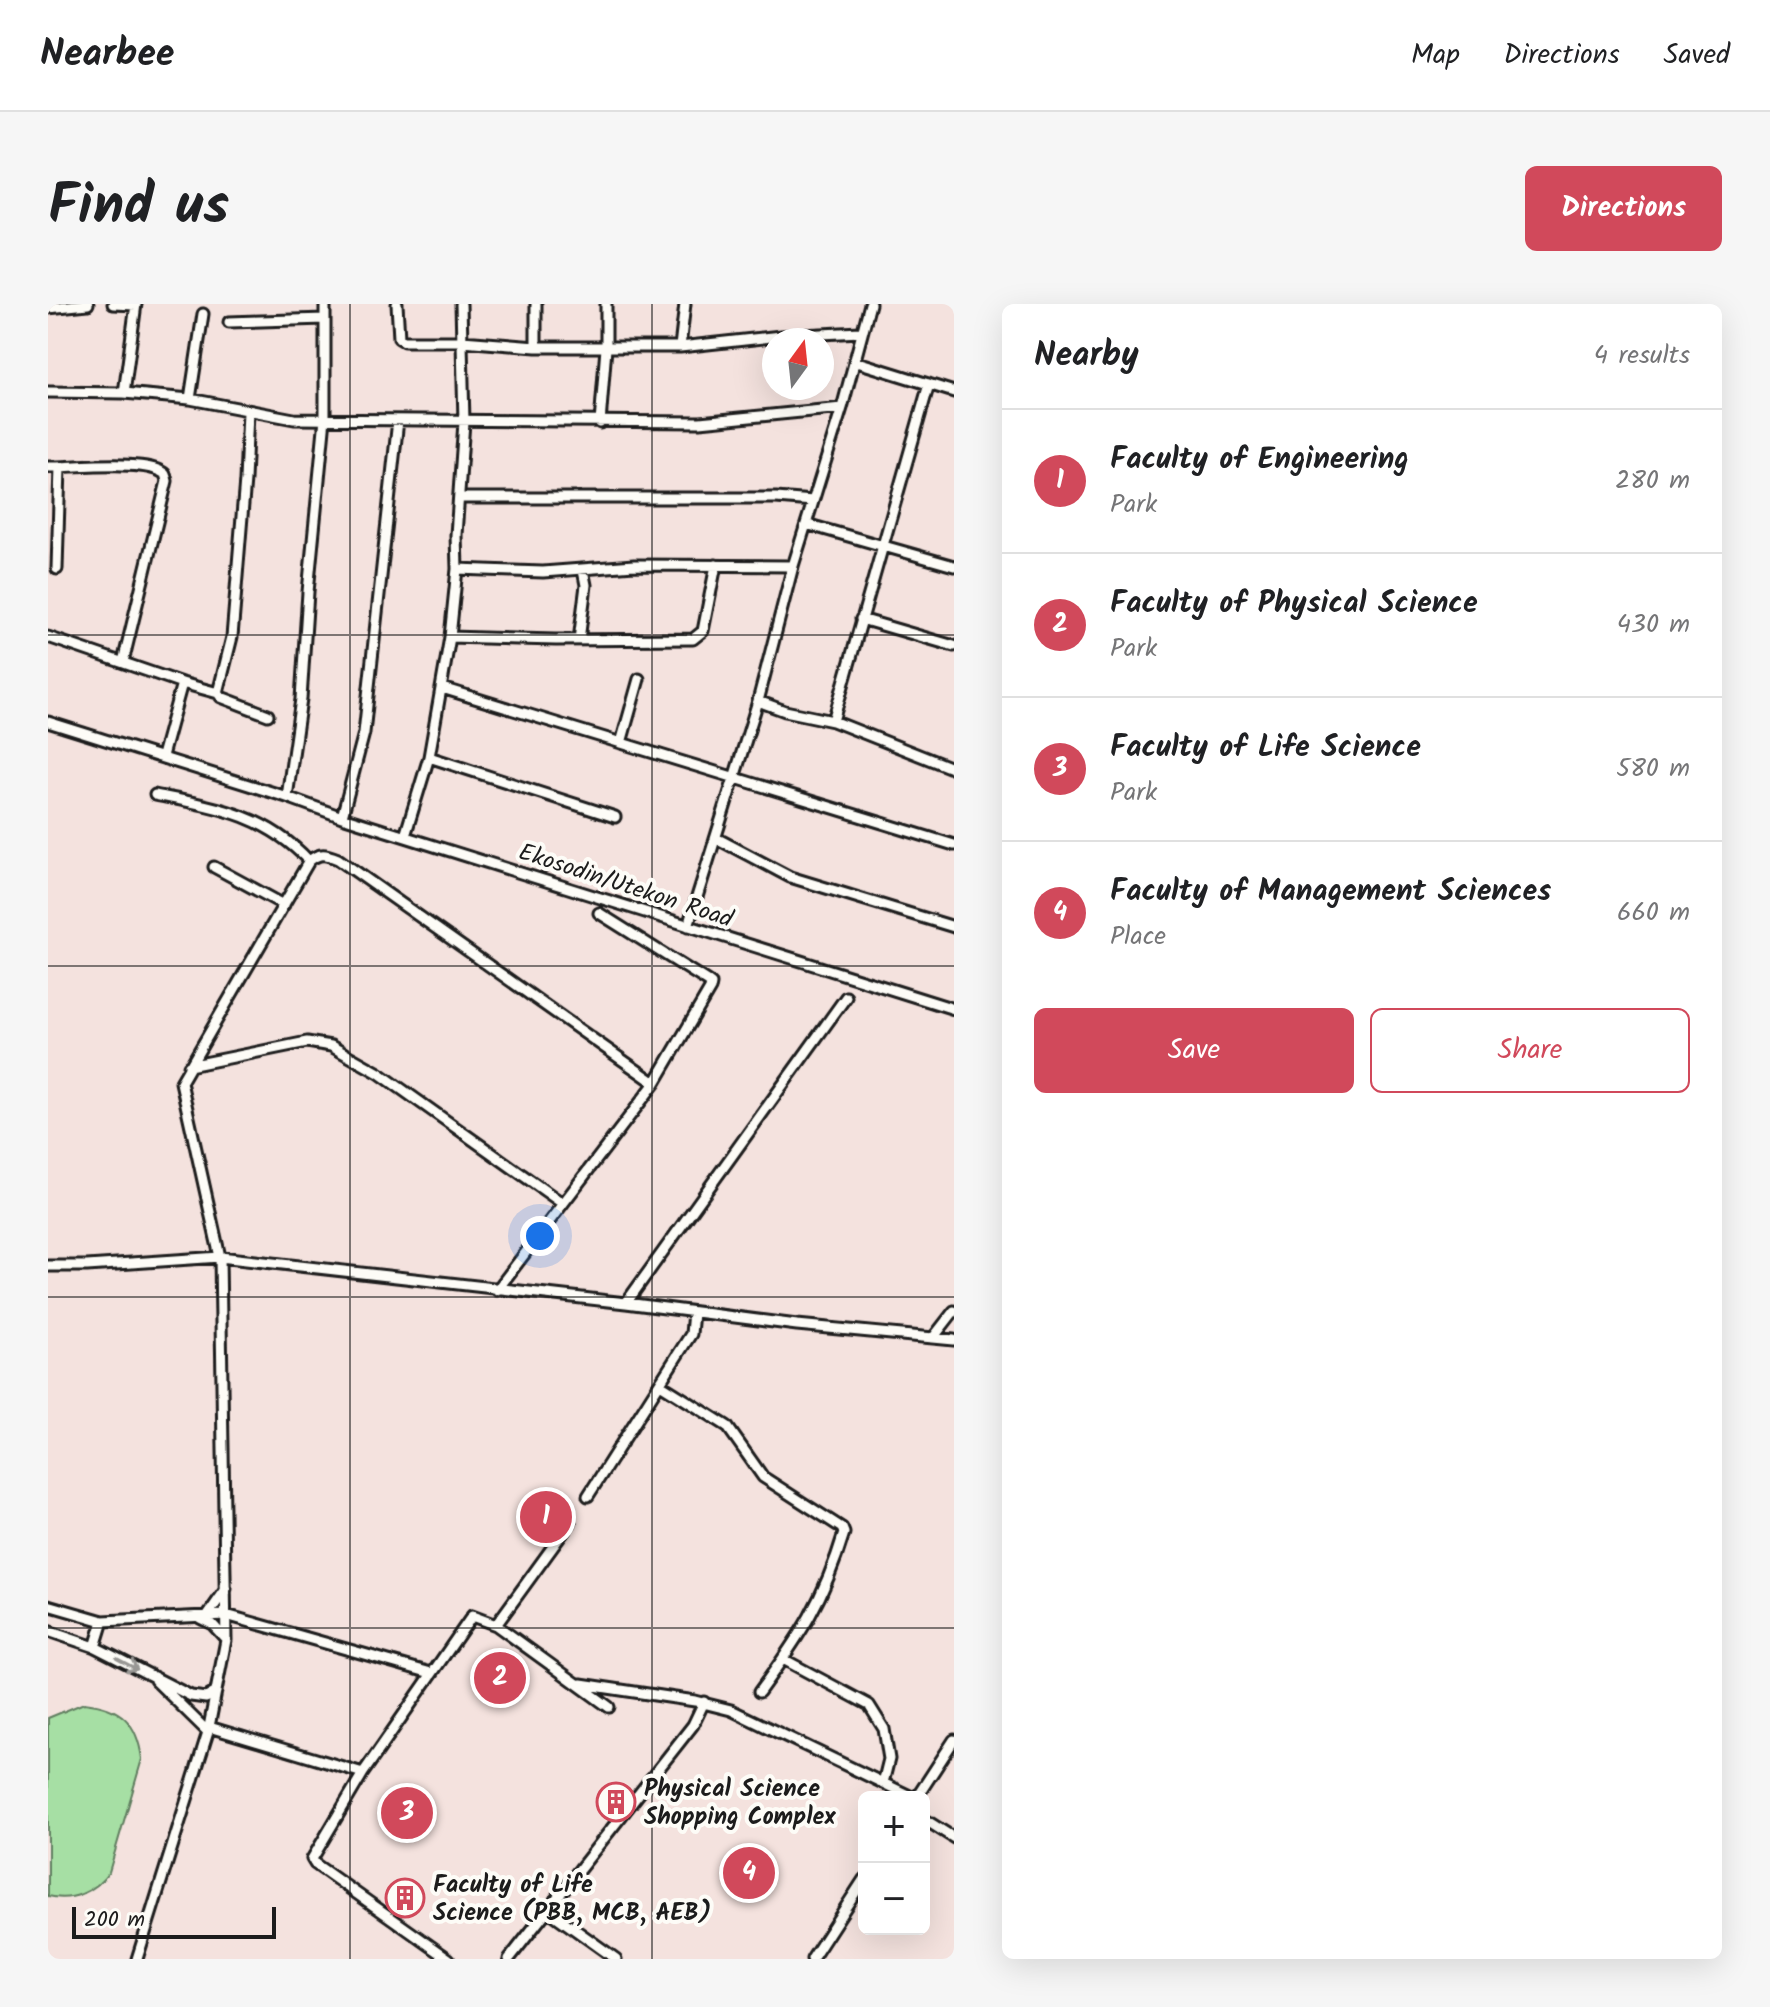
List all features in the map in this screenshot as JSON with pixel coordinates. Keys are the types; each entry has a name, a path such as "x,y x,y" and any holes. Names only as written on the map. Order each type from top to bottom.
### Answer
{"street":[{"path":"48,308 88,304"},
{"path":"113,304 136,304 124,393"},
{"path":"287,797 301,699 325,418 325,304"},
{"path":"397,304 399,338 404,341 462,341 536,347 680,347 781,336 861,332"},
{"path":"405,836 429,757 450,637 457,569 464,422 461,304"},
{"path":"536,304 536,347"},
{"path":"600,423 606,304"},
{"path":"680,347 685,304"},
{"path":"688,926 758,701 793,566 842,408 870,304"},
{"path":"190,399 203,314"},
{"path":"229,322 325,319"},
{"path":"854,361 954,392"},
{"path":"833,721 929,384"},
{"path":"48,392 124,393 190,399 294,419 700,422 842,408"},
{"path":"218,693 232,637 248,412"},
{"path":"342,817 364,733 398,420"},
{"path":"48,467 139,467 157,469 166,475 123,662"},
{"path":"57,569 60,467"},
{"path":"459,498 776,498 813,501"},
{"path":"806,524 954,566"},
{"path":"457,569 543,572 634,565 793,566"},
{"path":"450,637 693,639 699,636 706,619 716,565"},
{"path":"579,640 586,585 583,570"},
{"path":"861,619 954,646"},
{"path":"48,637 218,693 221,697 268,715"},
{"path":"621,743 639,679"},
{"path":"162,756 182,683"},
{"path":"442,688 954,845"},
{"path":"758,701 785,711 833,721 954,769"},
{"name":"Ekosodin/Utekon Road","path":"48,722 954,1009"},
{"path":"429,757 615,817"},
{"path":"155,795 232,811 262,823 295,845 309,861"},
{"path":"716,838 790,877 954,927"},
{"path":"137,1959 208,1730 226,1640 220,1257 181,1082 309,861 325,854 338,859 655,1083"},
{"path":"214,867 284,905"},
{"path":"497,1290 655,1083 711,984 599,913"},
{"path":"626,1303 846,997"},
{"path":"189,1066 307,1042 331,1046 379,1073 562,1203"},
{"path":"48,1266 220,1257 954,1340"},
{"path":"933,1338 954,1311"},
{"path":"588,1496 691,1334 693,1312"},
{"path":"660,1384 727,1426 763,1477 842,1528 844,1533 827,1585 808,1623 759,1692"},
{"path":"496,1625 570,1523"},
{"path":"203,1617 226,1589"},
{"path":"48,1605 103,1621 226,1615 431,1673"},
{"path":"449,1959 312,1859 363,1773 472,1616 496,1625 609,1707"},
{"path":"203,1617 219,1629 226,1640"},
{"path":"95,1647 103,1621"},
{"path":"48,1631 95,1647 198,1699 216,1692"},
{"path":"783,1659 869,1705 884,1729 889,1759 883,1783"},
{"path":"154,1678 208,1730 363,1773"},
{"path":"577,1684 704,1702 731,1710 901,1791"},
{"path":"509,1959 693,1725 704,1702"},
{"path":"919,1791 954,1740"},
{"path":"930,1823 954,1838"},
{"path":"812,1959 858,1888"},
{"path":"549,1911 616,1959"}],"green space":[{"path":"84,1703 108,1708 125,1719 136,1735 142,1759 109,1872 97,1885 82,1894 57,1898 48,1896 48,1718"}],"place":[{"name":"Faculty of Engineering","path":"546,1517"},
{"name":"Faculty of Physical Science","path":"500,1678"},
{"name":"Physical Science Shopping Complex","path":"616,1802"},
{"name":"Faculty of Life Science","path":"407,1813"},
{"name":"Faculty of Management Sciences","path":"749,1873"},
{"name":"Faculty of Life Science (PBB, MCB, AEB)","path":"405,1898"}]}
